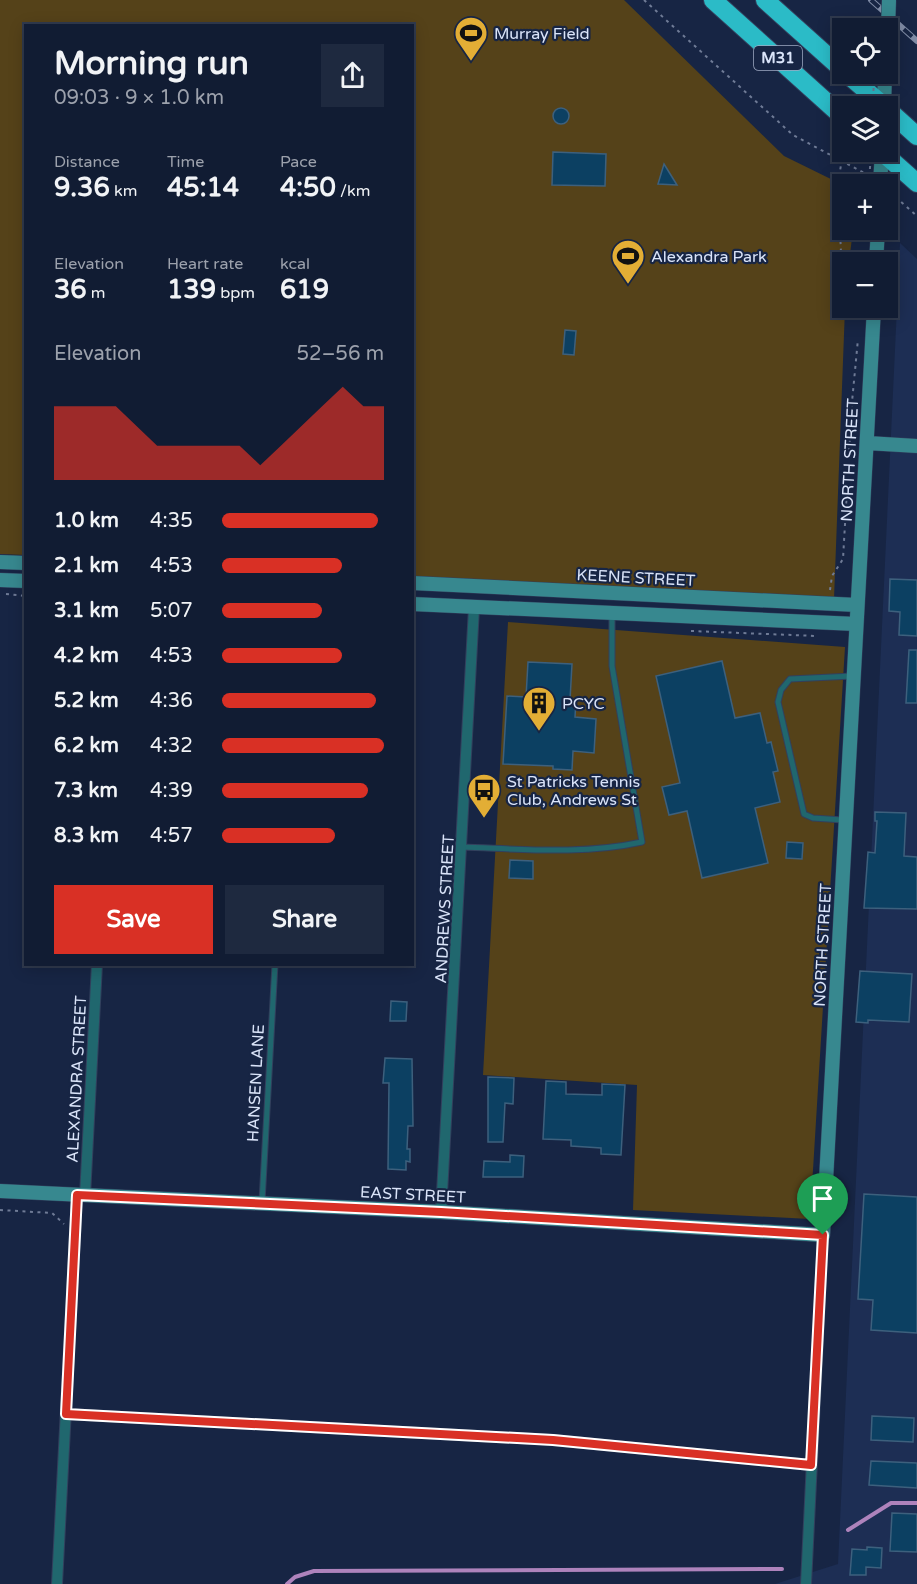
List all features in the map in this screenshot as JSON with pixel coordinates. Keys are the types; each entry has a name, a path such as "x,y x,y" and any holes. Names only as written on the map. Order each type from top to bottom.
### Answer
{"highway":[{"name":"M31","path":"713,0 832,107"},
{"name":"M31","path":"765,0 832,60"},
{"path":"859,84 872,96"},
{"path":"898,119 917,136"},
{"path":"893,162 917,183"}],"street":[{"path":"888,18 889,0"},
{"name":"NORTH STREET","path":"806,1584 845,820 867,443 869,318"},
{"path":"867,443 917,446"},
{"path":"0,562 24,563"},
{"path":"0,580 24,581"},
{"name":"KEENE STREET","path":"414,583 857,605"},
{"path":"474,586 474,608"},
{"path":"414,604 612,615 856,624"},
{"name":"ANDREWS STREET","path":"441,1212 474,608"},
{"name":"ALEXANDRA STREET","path":"57,1584 76,1225 81,1196 97,966"},
{"name":"EAST STREET","path":"0,1191 441,1212 823,1235"},
{"path":"66,1414 553,1440 811,1465"}],"lane":[{"path":"462,847 562,850 622,846 642,842 612,666 612,615"},
{"path":"845,820 813,818 804,814 778,702 781,690 790,679 853,676"},
{"name":"HANSEN LANE","path":"262,1203 275,966"}],"path":[{"path":"644,0 793,135 815,149 832,155"},
{"path":"841,252 838,183 842,162"},
{"path":"846,162 864,174"},
{"path":"898,200 917,216"},
{"path":"830,593 832,576 843,559 852,402 859,330"},
{"path":"0,594 24,596"},
{"path":"0,1210 52,1212 61,1223 76,1225"}],"shaded area":[{"name":"Alexandra Park","path":"0,0 624,0 784,156 832,180 832,240 852,240 850,252 832,252 832,318 845,318 834,599 414,576 414,24 24,24 24,555 0,554"},
{"path":"900,243 917,259 917,1584 775,1584 838,1564"},
{"path":"508,622 845,647 810,1219 633,1210 637,1085 483,1075"}],"building":[{"path":"558,108 564,108 569,116 567,122 558,124 553,119 553,113"},
{"path":"553,152 606,154 605,186 552,185"},
{"path":"664,164 677,185 658,184"},
{"path":"565,330 576,331 574,355 563,354"},
{"path":"890,579 917,580 917,636 899,635 900,612 889,611"},
{"path":"909,650 917,650 917,703 906,703"},
{"path":"722,661 735,718 760,713 767,743 771,742 778,771 773,772 780,802 755,808 768,863 702,878 687,811 669,815 662,787 680,783 656,676"},
{"name":"PCYC","path":"528,662 572,664 570,700 576,700 575,717 596,719 594,753 573,751 572,770 553,769 553,766 503,764 507,696 526,697"},
{"path":"875,812 906,813 904,856 917,857 917,909 864,908 868,852 875,853 877,821 875,821"},
{"path":"787,842 803,843 802,859 786,858"},
{"path":"510,860 533,861 533,879 509,878"},
{"path":"860,971 912,974 909,1022 868,1020 868,1023 856,1022"},
{"path":"391,1001 407,1002 406,1021 390,1021"},
{"path":"385,1058 412,1059 413,1126 408,1126 407,1149 410,1149 410,1162 406,1161 406,1170 388,1169 389,1083 383,1083"},
{"path":"488,1077 514,1078 513,1104 505,1103 503,1142 488,1142"},
{"path":"546,1081 566,1082 566,1094 602,1095 602,1084 625,1085 621,1155 601,1154 601,1148 571,1146 571,1140 543,1139"},
{"path":"510,1155 524,1156 523,1177 483,1177 484,1161 510,1162"},
{"path":"864,1194 917,1197 917,1333 871,1330 873,1300 858,1299"},
{"path":"872,1416 914,1418 913,1442 871,1440"},
{"path":"871,1461 917,1463 917,1488 869,1485"},
{"path":"892,1513 917,1514 917,1552 890,1551"},
{"path":"867,1547 882,1548 881,1568 866,1567 866,1575 850,1575 852,1549 867,1550"}],"waterway":[{"path":"848,1530 891,1503 917,1503"},
{"path":"287,1584 295,1577 314,1571 782,1569"}],"railway":[{"path":"871,0 917,41"}],"place":[{"name":"Murray Field","path":"471,62"},
{"name":"Alexandra Park","path":"628,285"},
{"name":"PCYC","path":"539,732"},
{"name":"St Patricks Tennis Club, Andrews St","path":"484,819"}],"route":[{"path":"77,1195 441,1212 823,1235 811,1465 553,1440 66,1414 77,1195"}]}
